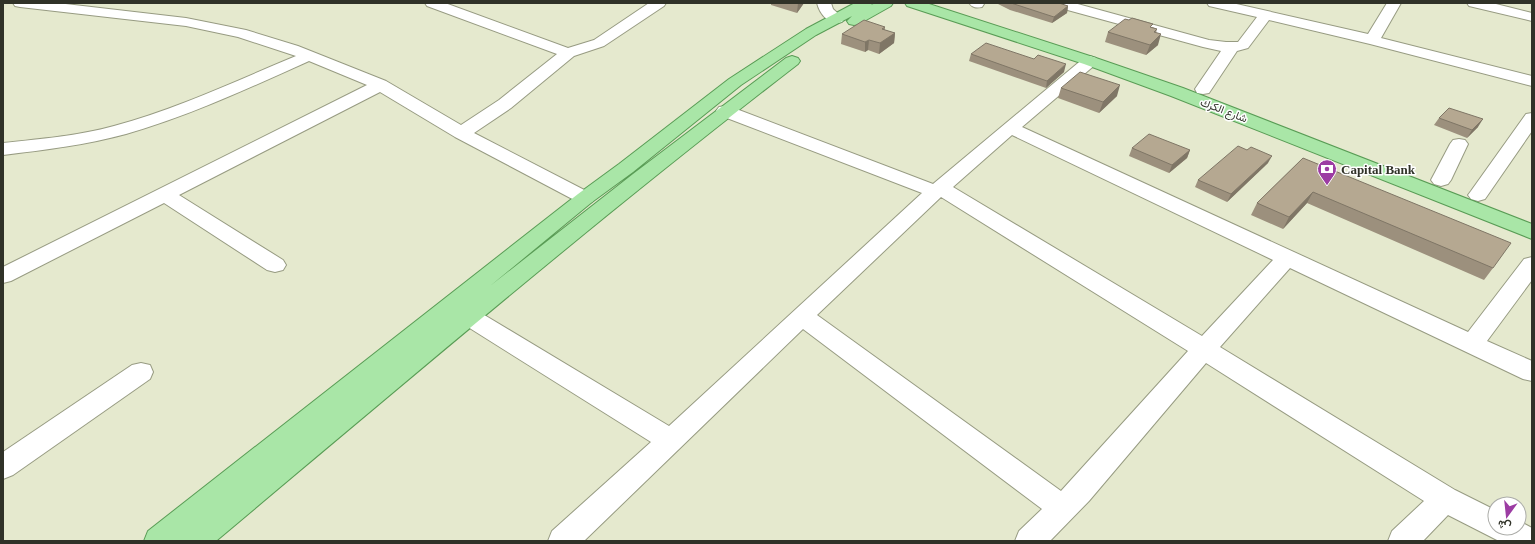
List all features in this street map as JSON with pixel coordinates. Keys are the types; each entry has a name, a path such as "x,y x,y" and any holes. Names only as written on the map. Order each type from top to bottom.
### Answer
{"main road":[{"path":"159,541 585,198 626,168 735,82 811,32 851,8 886,3"},
{"name":"شارع الكرك","path":"945,3 972,5 1203,89 1532,216"},
{"name":"شارع الكرك","path":"851,8 918,5 1090,61 1243,118 1532,232"},
{"path":"194,541 468,316 725,111 825,36 851,8"}],"street":[{"path":"20,3 153,12 186,22 241,33 308,56 380,85 461,133 585,198"},
{"path":"432,3 568,53"},
{"path":"461,133 505,104 568,53 588,48 599,43 659,3"},
{"path":"1058,3 1208,44 1232,47 1243,45 1266,14"},
{"path":"1214,3 1251,7 1266,14 1532,81"},
{"path":"1372,40 1394,3"},
{"path":"1474,3 1532,17"},
{"path":"1203,89 1232,47"},
{"path":"3,149 111,132 147,123 178,112 308,56"},
{"path":"563,541 633,478 802,316 938,190 1090,61"},
{"path":"3,276 380,85"},
{"path":"725,111 938,190 1204,349 1445,499 1487,520"},
{"path":"1478,195 1532,118"},
{"path":"1011,128 1532,372"},
{"path":"1441,180 1459,144"},
{"path":"165,195 276,265"},
{"path":"1030,541 1063,508 1288,257"},
{"path":"1472,343 1532,264"},
{"path":"468,316 671,441"},
{"path":"802,316 1063,508"},
{"path":"3,467 141,372"},
{"path":"1403,541 1445,499"},
{"path":"1518,536 1528,541"}],"building":[{"path":"1011,3 1059,3 1068,6 1054,17"},
{"path":"1132,18 1153,24 1150,27 1157,29 1154,32 1161,34 1150,45 1108,32 1125,19 1129,20"},
{"path":"864,20 885,27 882,29 895,33 880,43 869,40 865,42 842,34"},
{"path":"986,43 1034,59 1038,55 1066,64 1047,81 971,54"},
{"path":"1080,72 1120,85 1103,102 1061,88"},
{"path":"1449,108 1483,119 1472,130 1439,118"},
{"path":"1149,134 1190,150 1172,165 1132,148"},
{"path":"1238,146 1247,150 1251,147 1272,156 1231,194 1198,180"},
{"path":"1303,158 1511,243 1493,268 1313,192 1289,217 1257,203"}],"place":[{"name":"Capital Bank","path":"1327,186"}]}
